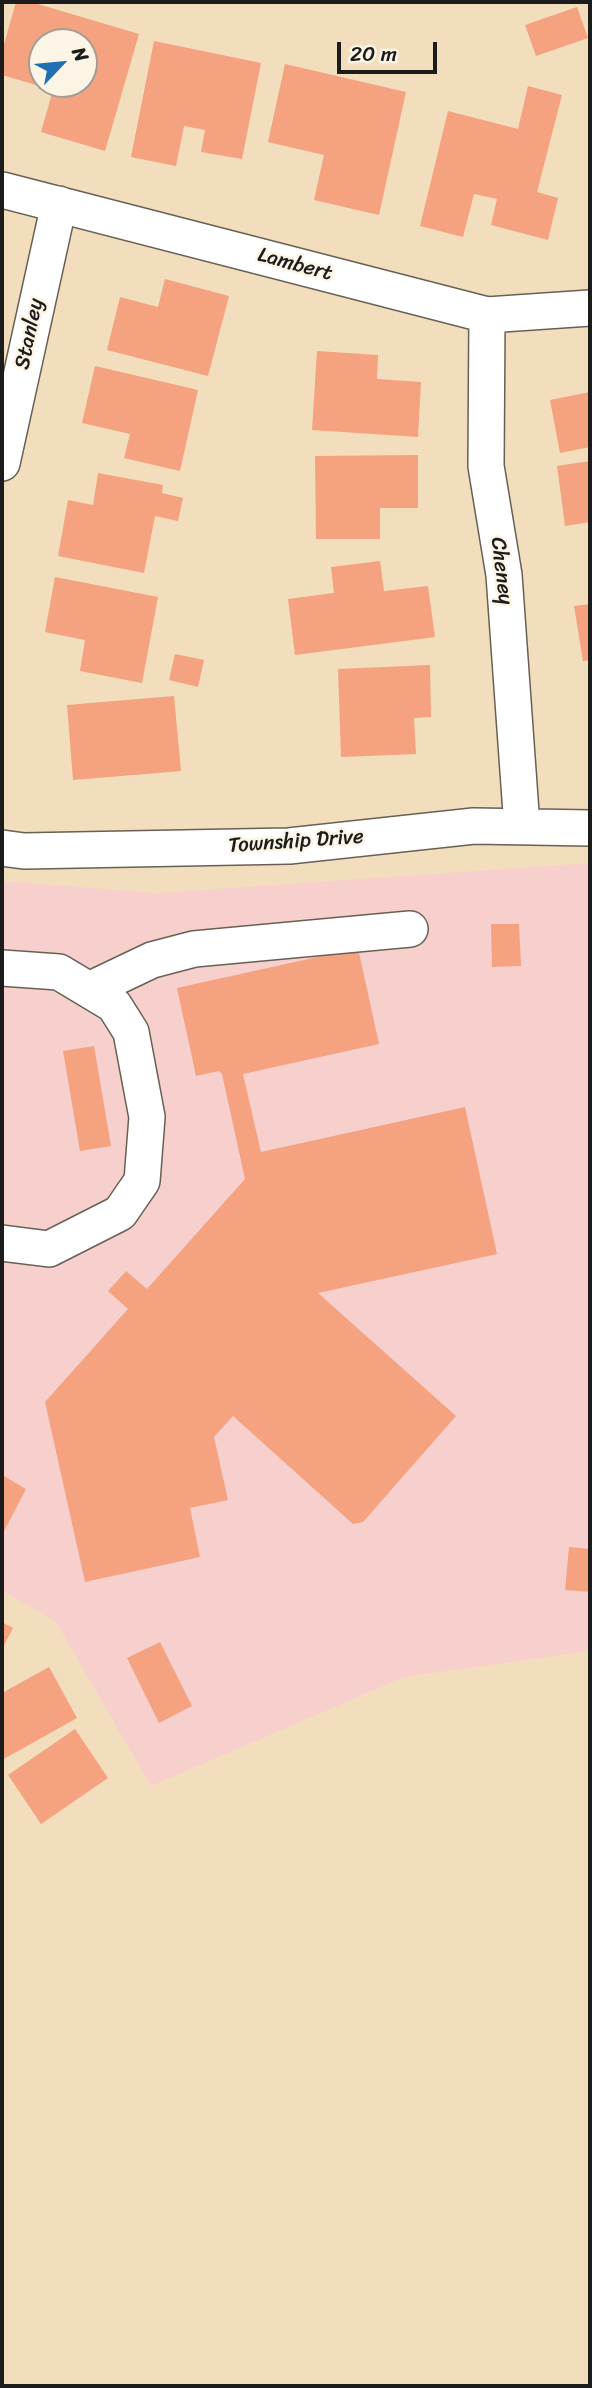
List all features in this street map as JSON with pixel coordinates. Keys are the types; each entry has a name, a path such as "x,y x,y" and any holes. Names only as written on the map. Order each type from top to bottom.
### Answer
{"street":[{"name":"Lambert","path":"2,190 488,315 590,308"},
{"name":"Stanley","path":"2,463 59,204"},
{"name":"Cheney","path":"488,315 486,466 504,575 522,827"},
{"name":"Township Drive","path":"2,848 24,851 289,846 474,826 590,828"},
{"path":"89,990 152,960 194,949 410,929"},
{"path":"2,968 59,972 114,1005 131,1032 147,1116 142,1181 120,1213 49,1249 2,1243"}],"shaded area":[{"path":"590,863 590,1651 404,1677 151,1786 56,1622 2,1590 2,881 157,893"}],"building":[{"path":"16,2 31,2 139,34 105,151 41,132 51,98 98,98 98,28 28,28 28,83 2,75 2,51"},
{"path":"577,7 588,38 536,56 525,25"},
{"path":"154,41 261,63 242,159 201,152 205,130 184,126 176,166 131,157"},
{"path":"285,64 406,92 379,215 314,200 324,155 268,142"},
{"path":"528,86 562,95 537,192 558,198 548,240 491,225 497,199 474,194 463,237 420,226 448,111 518,129"},
{"path":"165,279 229,296 208,376 107,350 120,297 158,307"},
{"path":"317,351 378,355 377,379 421,382 418,437 312,430"},
{"path":"95,366 198,390 180,471 124,458 130,434 82,423"},
{"path":"590,392 590,447 560,453 550,400"},
{"path":"418,455 418,508 380,508 380,539 316,539 315,456"},
{"path":"590,461 590,522 565,526 557,466"},
{"path":"98,473 163,485 162,493 183,498 178,521 155,516 144,573 58,556 68,500 93,505"},
{"path":"380,561 384,591 428,586 435,637 295,655 288,599 334,593 331,567"},
{"path":"55,577 158,597 142,683 80,671 85,640 45,632"},
{"path":"590,604 590,660 583,661 574,606"},
{"path":"175,654 204,660 198,687 169,680"},
{"path":"430,665 431,717 414,718 416,754 341,757 338,669"},
{"path":"174,696 181,771 73,780 67,705"},
{"path":"491,924 519,924 521,966 492,967"},
{"path":"358,948 379,1044 243,1074 261,1152 465,1107 497,1254 318,1293 456,1416 363,1522 353,1524 233,1416 214,1437 228,1500 190,1508 200,1557 85,1582 45,1402 128,1309 108,1291 126,1271 147,1289 245,1179 222,1074 219,1071 196,1076 177,988"},
{"path":"94,1046 111,1146 80,1151 63,1051"},
{"path":"2,1475 26,1489 2,1535"},
{"path":"569,1547 590,1549 590,1592 565,1590"},
{"path":"2,1622 13,1628 2,1649"},
{"path":"160,1642 192,1706 159,1723 127,1658"},
{"path":"49,1667 77,1718 2,1760 2,1693"},
{"path":"75,1729 108,1778 41,1824 8,1775"}]}
